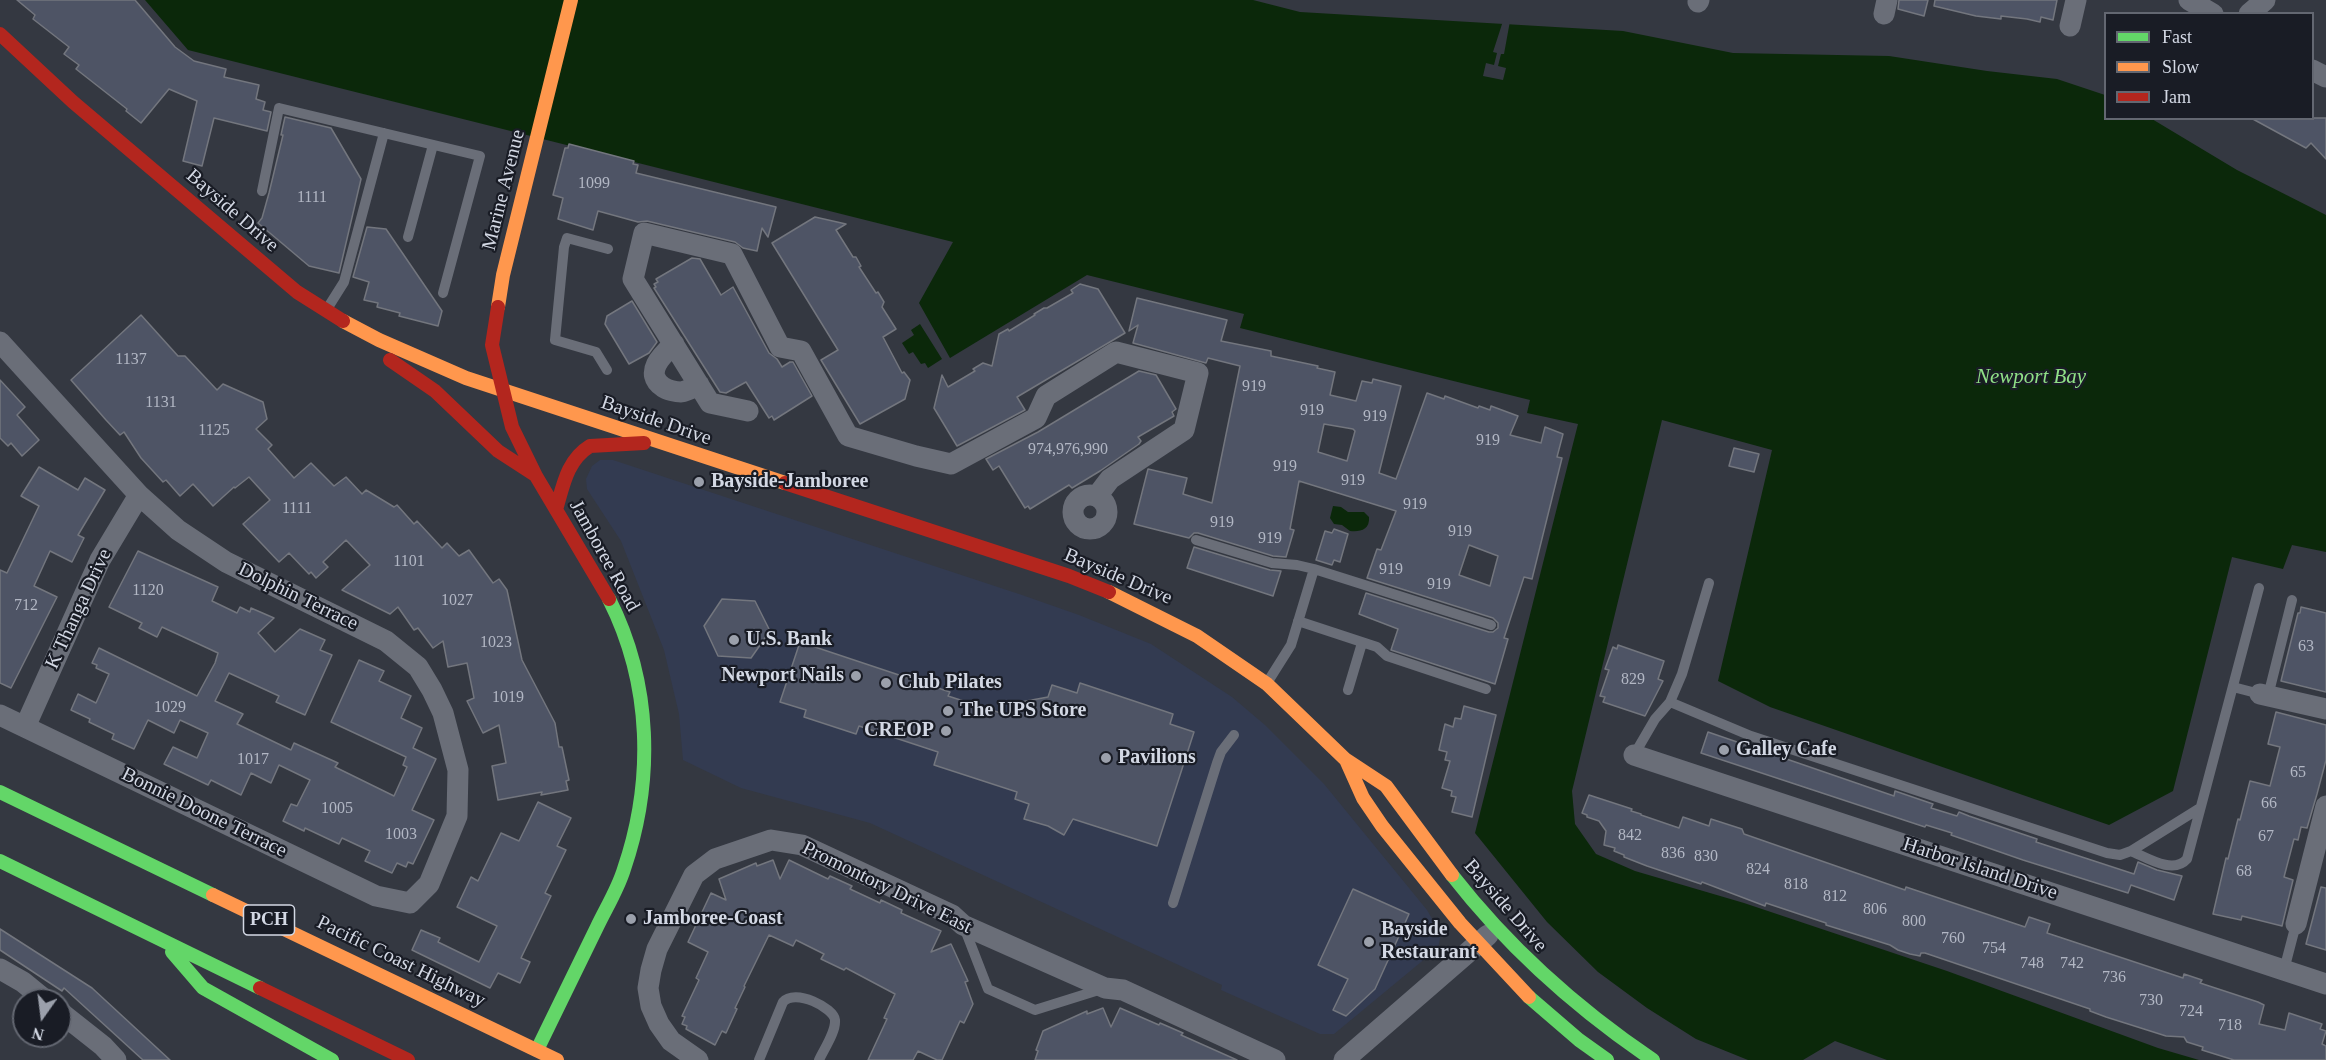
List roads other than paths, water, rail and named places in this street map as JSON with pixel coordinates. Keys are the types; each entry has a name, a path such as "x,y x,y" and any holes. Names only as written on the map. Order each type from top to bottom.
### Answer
{"main road":[{"name":"Marine Avenue","path":"503,391 492,345 502,275 571,0"},
{"name":"Bayside Drive","path":"0,34 73,102 297,292 325,312 364,334 472,381 1069,576 1119,595 1168,619 1215,647 1267,684 1346,760 1384,784 1495,929 1535,971 1584,1012 1653,1060"},
{"path":"364,334 391,361 442,398 498,451 536,476"},
{"name":"Jamboree Road","path":"503,391 512,427 536,476 602,586 621,623 633,659 641,697 645,737 640,806 624,871 537,1050"},
{"path":"556,510 572,464 582,450 590,446 659,442"},
{"name":"Bayside Drive","path":"1346,760 1362,798 1477,944 1504,975 1539,1007 1607,1060"},
{"name":"Pacific Coast Highway","path":"0,792 557,1060"},
{"path":"0,861 408,1060"},
{"path":"163,942 203,988 256,1020 332,1060"}],"street":[{"path":"2070,26 2076,0"},
{"path":"2188,0 2209,12"},
{"path":"2251,12 2265,0"},
{"path":"748,411 710,403 633,279 644,233 732,254 780,347 801,351 848,436 916,456 951,464 1036,418 1046,396 1116,352 1198,373 1184,430 1110,479 1097,496"},
{"name":"Dolphin Terrace","path":"0,342 139,495 178,530 226,562 386,641 418,668 443,713 458,770 457,816 429,884 410,903"},
{"path":"674,344 660,356 654,369 656,380 664,388 680,392 699,385"},
{"name":"K Thanga Drive","path":"25,727 100,560 139,495"},
{"path":"2264,695 2326,709"},
{"name":"Bonnie Doone Terrace","path":"0,715 376,896 410,903"},
{"name":"Harbor Island Drive","path":"1634,755 2326,984"},
{"path":"2296,924 2326,806"},
{"name":"Promontory Drive East","path":"698,1060 670,1041 651,1006 648,988 657,949 694,875 715,859 771,840 802,845 952,915 963,925 1105,988 1123,990 1275,1060"},
{"path":"1344,1060 1495,929"},
{"path":"0,969 30,988"},
{"path":"72,1021 103,1046 116,1060"}],"lane":[{"path":"262,191 279,108 480,156 443,293"},
{"path":"325,312 344,282 384,133"},
{"path":"408,237 433,145"},
{"path":"607,370 596,352 555,340 564,247 567,238 608,249"},
{"path":"1196,540 1272,563 1314,569 1491,625"},
{"path":"1267,684 1291,645 1314,569"},
{"path":"1634,755 1655,719 1670,702 1683,674 1709,583"},
{"path":"2130,851 2166,865 2176,866 2184,863 2189,854 2259,588"},
{"path":"2233,687 2264,695 2292,600"},
{"path":"1298,621 1362,642 1377,648 1387,656 1486,689"},
{"path":"1348,690 1362,642"},
{"path":"1670,702 1751,736 2107,854 2120,855 2130,851 2200,808"},
{"path":"1173,903 1221,752 1234,735"},
{"path":"2284,970 2296,924"},
{"path":"963,925 988,989 1035,1010 1105,988"},
{"path":"759,1060 783,1002 787,997 793,995 830,1010 834,1016 834,1028 819,1060"}],"water":[{"name":"Newport Bay","path":"145,0 1253,0 1300,12 1623,31 1733,53 1889,56 2057,79 2104,95 2104,120 2154,120 2237,170 2326,215 2326,552 2292,545 2283,569 2232,557 2173,791 2109,825 1770,707 1718,681 1772,450 1662,420 1572,791 1575,824 1596,854 1635,871 1744,903 1947,971 2158,1048 2199,1060 1887,1060 1835,1041 1803,1060 1748,1060 1696,1039 1647,1008 1598,972 1547,922 1475,833 1578,424 1527,413 1530,400 1240,328 1244,314 1087,275 950,358 919,303 953,242 188,50"},
{"path":"920,324 942,359 928,368 925,363 921,364 913,352 909,354 902,343 914,335 911,330"},
{"path":"1333,506 1341,507 1348,512 1364,512 1369,517 1368,525 1361,530 1350,531 1342,525 1334,524 1330,518"}],"place":[{"name":"Bayside-Jamboree","path":"699,482"},
{"name":"U.S. Bank","path":"734,640"},
{"name":"Newport Nails","path":"856,676"},
{"name":"Club Pilates","path":"886,683"},
{"name":"The UPS Store","path":"948,711"},
{"name":"CREOP","path":"946,731"},
{"name":"Galley Cafe","path":"1724,750"},
{"name":"Pavilions","path":"1106,758"},
{"name":"Jamboree-Coast","path":"631,919"},
{"name":"Bayside Restaurant","path":"1369,942"}]}
